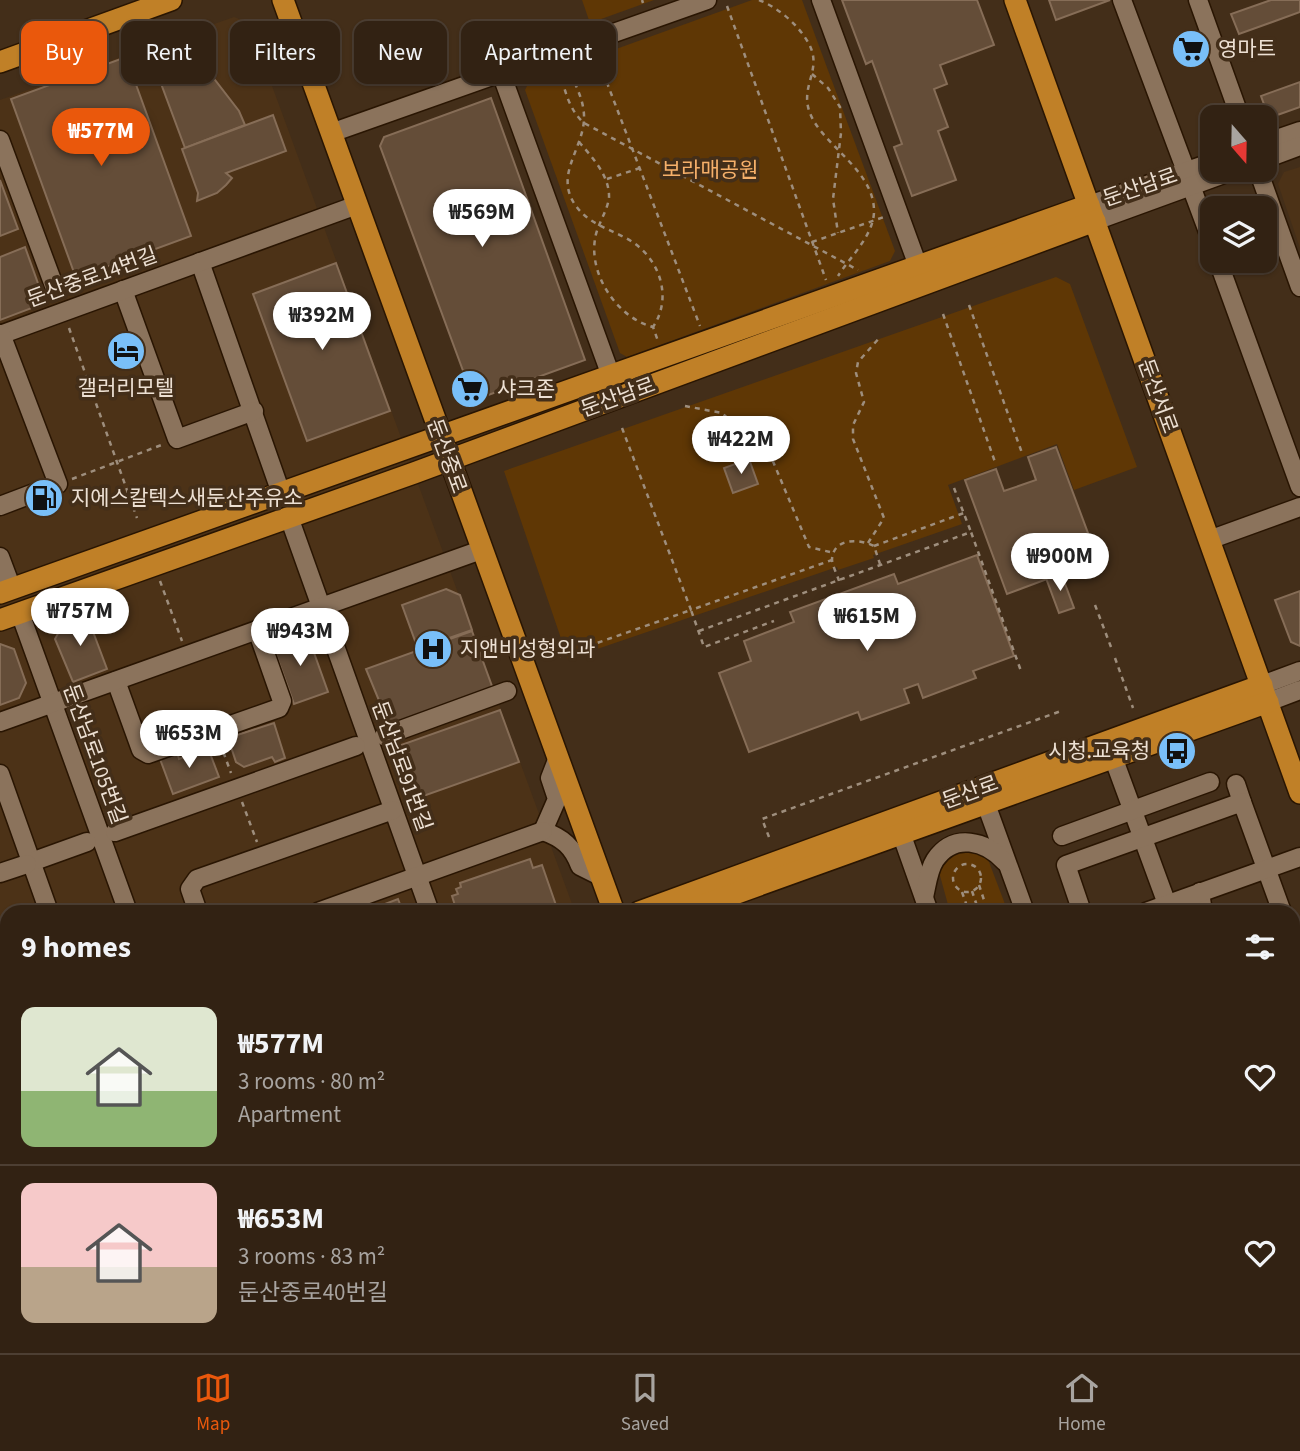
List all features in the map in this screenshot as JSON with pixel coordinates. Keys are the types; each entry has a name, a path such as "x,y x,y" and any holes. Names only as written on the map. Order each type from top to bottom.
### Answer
{"main road":[{"path":"0,62 142,5 171,0"},
{"name":"둔산중로","path":"283,0 611,905"},
{"name":"둔산서로","path":"1015,0 1300,793"},
{"name":"둔산남로","path":"6,591 918,266 1092,213"},
{"name":"둔산남로","path":"10,616 449,459 1092,213"},
{"name":"둔산로","path":"703,905 901,833 983,796 1113,757 1265,693"},
{"name":"둔산로","path":"660,905 983,796 1265,693"}],"street":[{"path":"616,32 707,0"},
{"path":"821,0 918,266"},
{"path":"1122,0 1200,209"},
{"path":"1198,0 1237,105"},
{"path":"331,133 468,84"},
{"path":"505,84 611,376"},
{"path":"1278,139 1300,131"},
{"path":"0,140 56,291"},
{"path":"1278,154 1300,146"},
{"name":"둔산남로","path":"1189,178 1200,171"},
{"name":"둔산남로","path":"1092,213 1200,176"},
{"path":"1262,182 1299,282"},
{"name":"둔산중로14번길","path":"1,335 357,205"},
{"path":"200,262 281,493"},
{"path":"1222,273 1300,487"},
{"path":"123,290 177,439 254,411"},
{"path":"0,506 58,484 1,335"},
{"path":"1209,540 1300,507"},
{"name":"둔산남로91번길","path":"289,517 427,905"},
{"path":"0,722 481,550"},
{"path":"0,557 6,591"},
{"name":"둔산남로105번길","path":"10,616 53,703 125,905"},
{"path":"116,681 141,750 148,754 279,708 282,701 257,630"},
{"name":"둔산로","path":"1265,693 1300,671"},
{"name":"둔산로","path":"1265,693 1300,690"},
{"path":"384,736 507,691"},
{"path":"115,832 356,746"},
{"path":"1113,757 1167,904 1300,857"},
{"path":"543,831 557,799 550,778 557,760"},
{"path":"0,774 47,905"},
{"path":"1062,836 1210,782"},
{"path":"1236,784 1279,905"},
{"path":"983,796 1022,905"},
{"path":"1080,905 1066,865 1242,802"},
{"path":"196,905 190,889 197,879 393,810"},
{"path":"337,905 543,831 558,836 575,850 580,866 600,876"},
{"path":"901,833 927,904"},
{"path":"0,873 87,842"},
{"path":"927,904 934,862 955,844 978,843 989,847 1008,865"},
{"path":"1200,892 1202,905"}],"path":[{"path":"727,6 830,286 860,245 874,212 866,184 816,124 807,106 806,87 812,74 814,59 803,35 775,7 759,0"},
{"path":"812,74 828,88 842,107 833,199 838,233"},
{"path":"562,84 576,116 584,123 864,273"},
{"path":"575,84 581,96 584,123 566,176 568,189 581,212 599,226 634,243 658,271 663,307 653,327 661,347"},
{"path":"608,84 703,332"},
{"path":"578,141 594,160 605,180 609,198 594,251 605,285 625,314 636,322 653,327"},
{"path":"605,180 640,168"},
{"path":"813,244 884,217"},
{"path":"969,305 1022,453"},
{"path":"943,314 995,462"},
{"path":"69,328 137,518"},
{"path":"868,543 884,518 853,439 853,425 864,402 856,373 858,362 881,336"},
{"path":"685,406 722,413 732,422 744,444 772,459 809,547 834,554"},
{"path":"622,428 704,647 774,621"},
{"path":"58,484 177,439"},
{"path":"954,488 1021,671"},
{"path":"874,546 964,513"},
{"path":"699,631 971,533"},
{"path":"839,581 832,561 834,554 849,540 874,546 881,565"},
{"path":"560,656 832,561"},
{"path":"158,577 183,644"},
{"path":"1095,605 1111,647"},
{"path":"1115,658 1133,708"},
{"path":"769,837 762,818 1061,711"},
{"path":"966,905 953,875 962,864 971,864 978,869 981,877 979,885 986,905"},
{"path":"961,890 972,891 979,885"},
{"path":"972,891 977,905"}],"shaded area":[{"path":"234,17 244,21 230,21 230,84 271,84 572,905 0,905 0,100 45,84 107,84 107,62 121,57 121,84 216,84 216,23"},
{"path":"1300,167 1300,248 1278,184 1284,172"}],"green space":[{"path":"582,0 654,0 596,21 589,21"},
{"name":"보라매공원","path":"752,0 802,0 895,251 890,261 627,357 620,353 525,90 528,84 616,84 616,49"},
{"path":"1056,277 1070,284 1137,467 1074,490 1057,444 948,485 962,524 873,555 874,558 838,570 837,567 568,659 504,471"},
{"path":"969,849 985,856 1005,905 948,905 939,872 952,853"}],"building":[{"path":"842,0 977,0 994,45 940,65 947,84 934,89 948,127 938,131 956,180 912,196 894,147 902,144 872,61 866,64"},
{"path":"1049,0 1110,0 1056,20"},
{"path":"1271,0 1300,0 1300,12 1239,34 1231,14"},
{"path":"121,59 121,84 136,84 191,236 76,278 11,99 52,84 107,84 107,64"},
{"path":"216,81 239,111 245,125 185,148 161,84 216,84"},
{"path":"1300,82 1300,107 1278,115 1278,105 1264,105 1261,96"},
{"path":"491,98 585,360 480,398 472,395 380,146 384,137"},
{"path":"273,115 286,151 226,173 232,178 226,185 217,193 197,201 198,193 182,149"},
{"path":"0,180 18,229 0,236"},
{"path":"25,247 45,303 0,320 0,257"},
{"path":"336,263 390,411 307,441 253,294"},
{"path":"1056,447 1098,560 1007,594 965,480 996,469 1004,491 1036,480 1028,457"},
{"path":"749,459 758,484 733,493 724,468"},
{"path":"977,555 1014,656 973,671 976,678 923,698 918,684 904,689 909,703 861,720 858,712 749,752 719,673 751,661 744,641 794,622 790,612 894,574 898,584"},
{"path":"1061,573 1074,608 1059,613 1046,578"},
{"path":"446,589 460,595 472,630 418,649 402,605"},
{"path":"1300,591 1300,646 1291,642 1275,600"},
{"path":"86,613 107,669 73,682 55,639 65,621"},
{"path":"472,631 493,689 397,723 387,720 366,669"},
{"path":"301,633 308,636 328,692 294,704 273,646 279,644 278,641"},
{"path":"0,644 14,649 26,683 19,698 0,705"},
{"path":"500,710 519,762 412,800 395,752 401,745"},
{"path":"274,723 285,758 275,762 272,757 244,767 236,762 228,738"},
{"path":"208,748 219,777 173,794 160,759 177,752 179,759"},
{"path":"530,859 533,868 542,865 556,905 455,905 452,896 458,894 456,889 461,887 460,883"},
{"path":"398,899 400,905 382,905"}],"place":[{"name":"영마트","path":"1191,49"},
{"name":"갤러리모텔","path":"126,351"},
{"name":"샤크존","path":"470,389"},
{"name":"지에스칼텍스새둔산주유소","path":"44,498"},
{"name":"지앤비성형외과","path":"433,649"},
{"name":"시청.교육청","path":"1177,751"}]}
